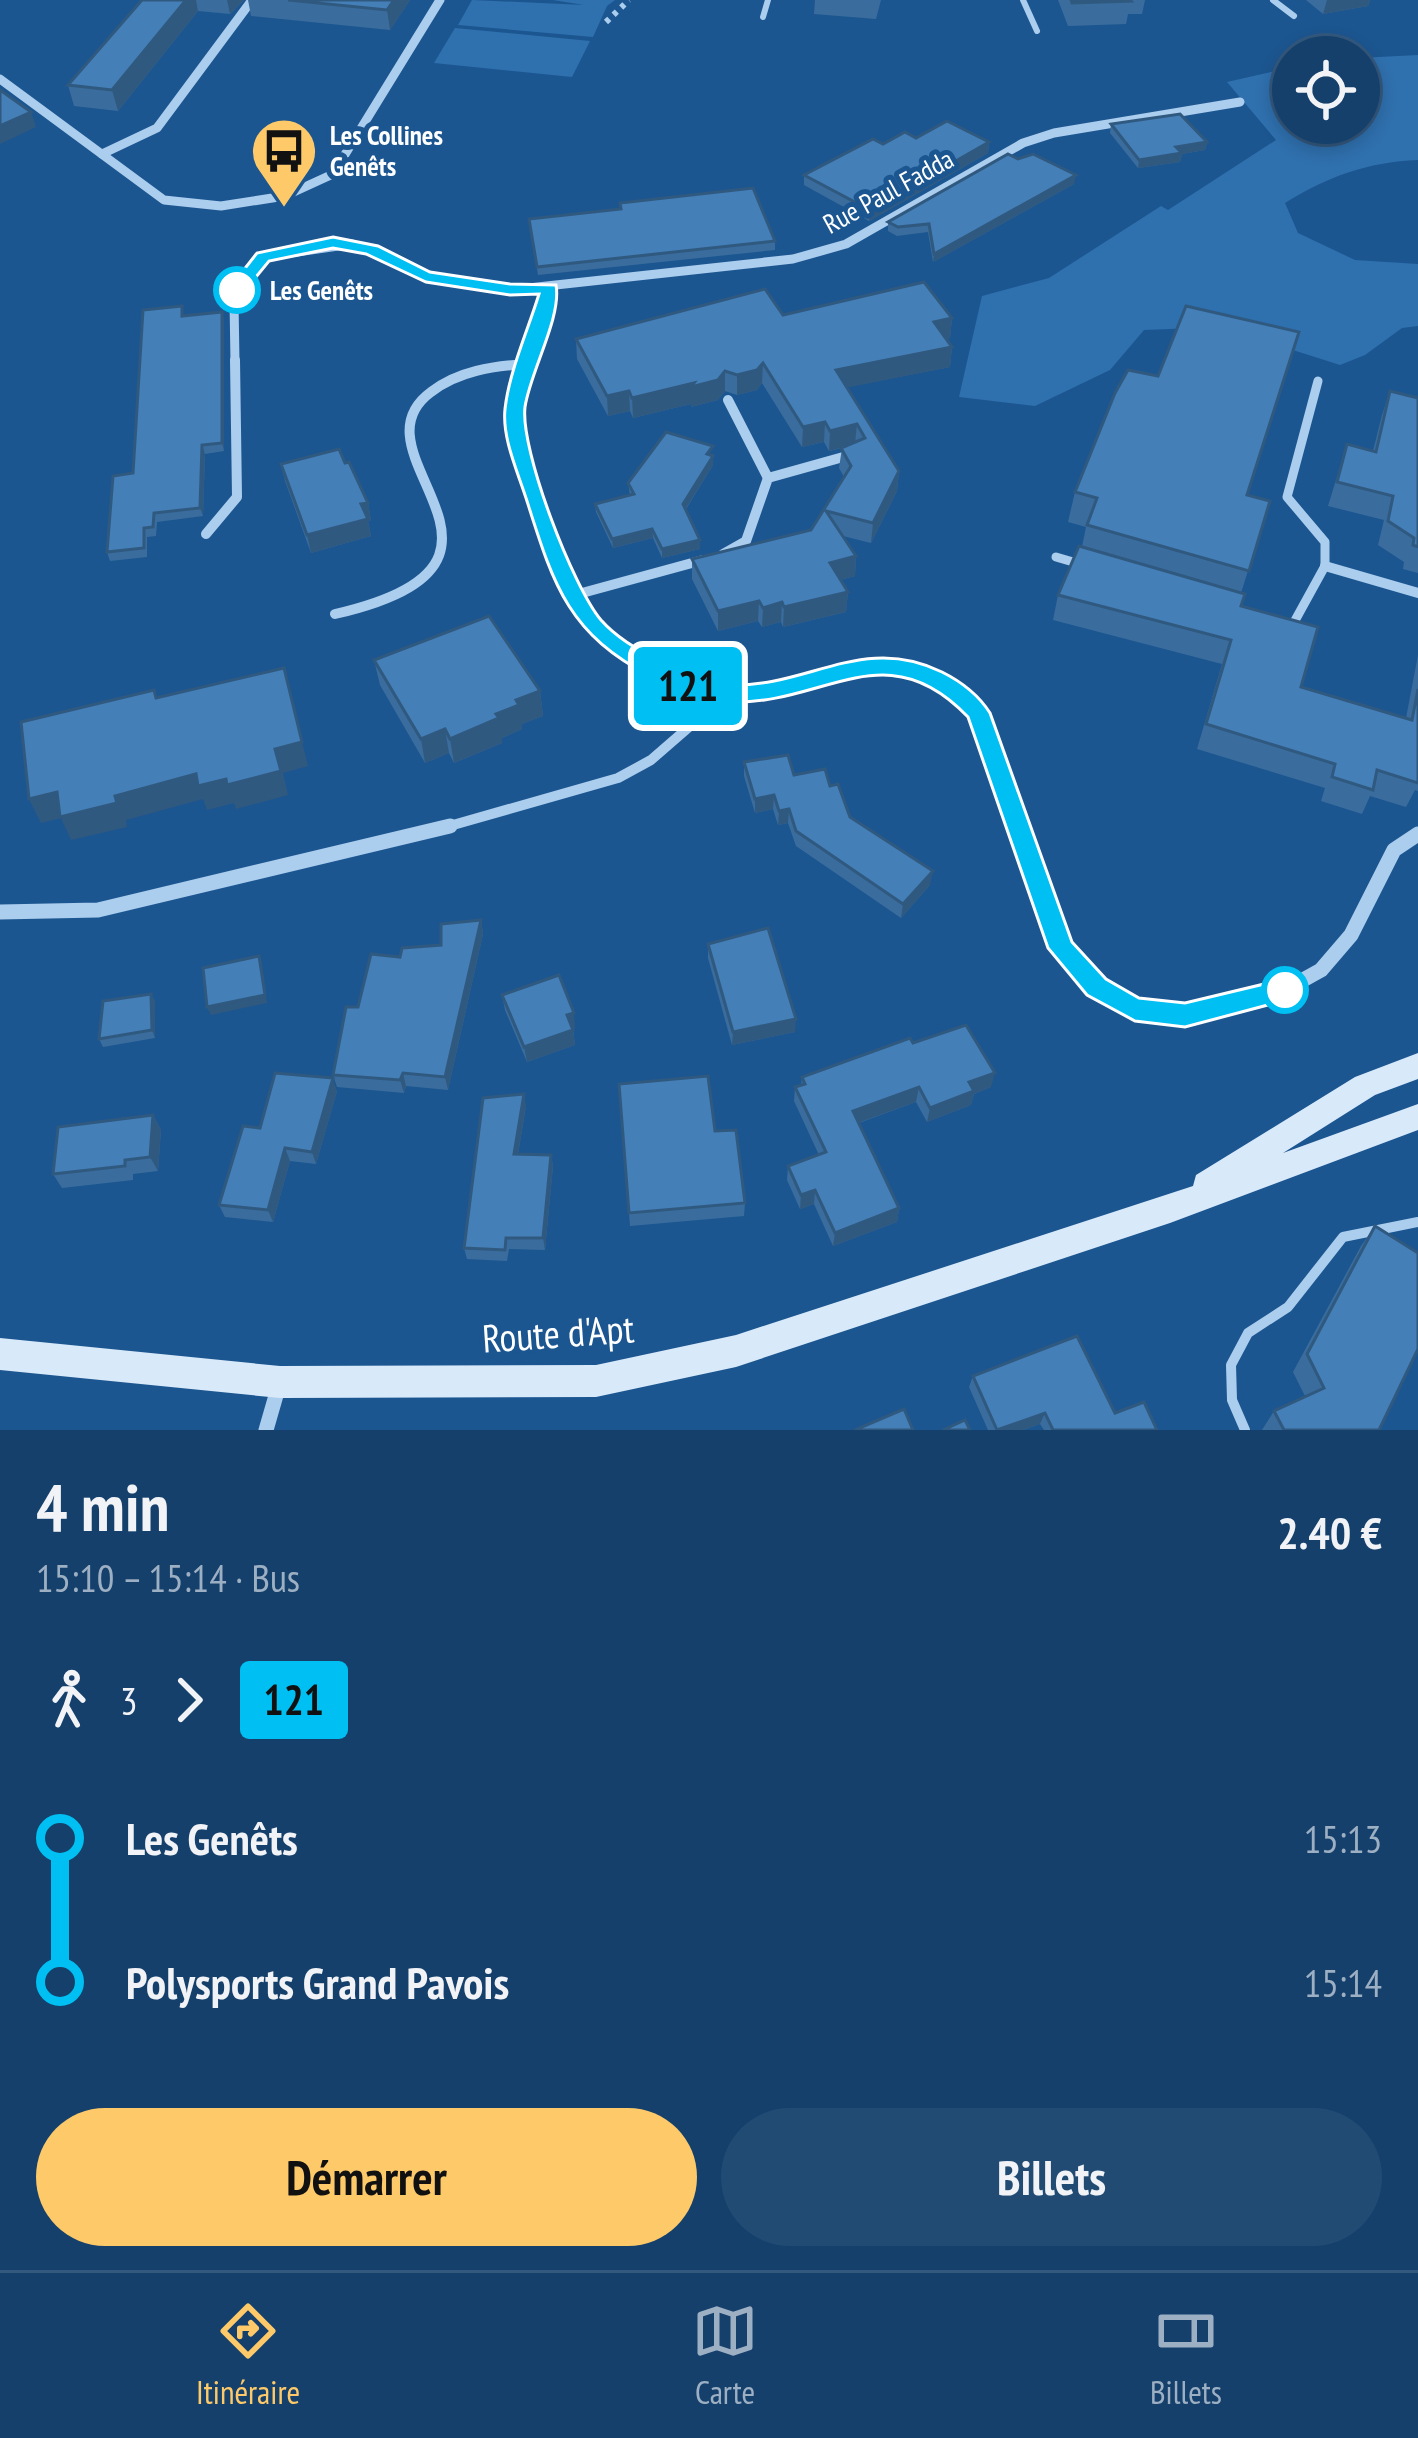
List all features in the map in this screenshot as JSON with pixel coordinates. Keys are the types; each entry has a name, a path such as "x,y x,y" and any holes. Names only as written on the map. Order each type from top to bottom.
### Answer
{"main road":[{"name":"Route d'Apt","path":"1170,1209 1365,1085 1418,1066"},
{"name":"Route d'Apt","path":"0,1354 280,1382 596,1381 736,1352 1170,1209 1418,1118"}],"street":[{"path":"102,154 157,128 252,0"},
{"path":"0,79 164,200 221,206 266,200 333,174 440,0"},
{"name":"Rue Paul Fadda","path":"206,534 237,497 234,301 248,272 263,257 333,243 371,250 404,269 510,290 819,255 1023,143 1054,133 1240,102"},
{"path":"550,289 515,409 519,446 533,499 572,596 596,628 627,654 668,678 728,694 765,692 864,665 920,671 956,689 979,713 1061,948 1096,987 1135,1010 1185,1015 1285,990 1321,970 1351,935 1394,850 1418,834"},
{"path":"334,614 377,605 403,592 430,569 441,550 444,531 407,439 406,417 420,396 489,365 527,364"},
{"path":"572,596 730,552 746,541 768,478 728,400"},
{"path":"768,478 854,454"},
{"path":"1324,566 1418,593"},
{"path":"0,912 98,910 319,861 523,807 618,778 651,760 728,694"},
{"path":"266,1430 280,1382"}],"lane":[{"path":"763,17 768,0"},
{"path":"1024,0 1037,32"},
{"path":"1274,0 1294,16"},
{"path":"1270,620 1292,626 1324,566 1325,542 1287,497 1318,381"},
{"path":"1056,557 1099,570"},
{"path":"1245,1430 1232,1400 1231,1365 1248,1333 1288,1307 1343,1237 1418,1222"}],"path":[{"path":"606,22 629,0"}],"shaded area":[{"path":"472,0 584,5 553,0 615,0 607,6 593,37 458,25"},
{"path":"455,28 590,41 572,77 434,63"},
{"path":"1418,55 1418,160 1348,173 1285,203 1298,233 1355,260 1418,264 1418,326 1402,328 1365,355 1340,365 1220,327 1144,330 1110,370 1035,406 959,397 982,296 1049,278 1161,206 1168,210 1272,143 1380,144 1380,57"},
{"path":"1272,72 1272,135 1227,82"}],"building":[{"path":"142,0 186,0 112,90 68,85"},
{"path":"288,0 394,0 387,10"},
{"path":"1130,0 1131,1 1072,3"},
{"path":"0,90 31,112 0,126"},
{"path":"1180,114 1207,142 1176,147 1182,153 1139,160 1111,124"},
{"path":"947,121 989,142 870,210 804,175 873,139 883,144 905,132 916,138"},
{"path":"1008,154 1018,159 1033,154 1076,175 934,254 929,224 898,227 888,222"},
{"path":"753,188 775,241 537,267 529,219"},
{"path":"924,282 952,318 934,322 952,347 836,370 899,471 873,523 826,511 856,556 830,563 848,592 784,607 782,602 763,608 759,601 718,611 692,559 811,530 851,466 841,448 865,438 857,424 830,431 825,422 803,427 763,363 757,370 737,375 725,371 718,380 691,387 694,383 632,398 629,391 607,396 576,339 765,289 783,315"},
{"path":"182,306 182,316 222,312 222,443 202,445 200,508 154,513 153,527 144,528 144,548 107,552 113,476 133,473 143,310"},
{"path":"1186,306 1299,332 1247,495 1270,501 1249,571 1087,525 1097,498 1075,492 1128,370 1158,376"},
{"path":"1390,391 1418,398 1418,547 1413,545 1414,538 1388,521 1393,496 1337,482 1347,444 1376,452"},
{"path":"666,432 713,446 707,454 713,456 683,504 700,540 662,549 652,529 612,539 595,504 634,494 628,483"},
{"path":"339,449 368,503 361,504 368,519 307,535 281,464"},
{"path":"1079,546 1245,594 1241,606 1318,627 1301,687 1412,720 1418,689 1418,783 1377,770 1373,790 1332,777 1335,764 1206,724 1231,640 1058,595"},
{"path":"489,616 540,691 516,700 519,705 496,714 499,718 450,739 445,729 421,739 374,660"},
{"path":"284,668 302,742 275,749 281,771 227,785 226,779 198,786 196,774 115,796 117,803 60,817 57,792 29,799 21,722 154,690 156,698"},
{"path":"788,755 794,775 825,769 830,786 838,784 850,817 933,871 903,904 796,831 789,809 779,811 774,795 755,799 744,762"},
{"path":"481,920 445,1077 403,1073 400,1080 333,1075 346,1007 358,1007 371,954 400,957 402,948 441,945 441,924"},
{"path":"768,928 796,1019 733,1032 708,944"},
{"path":"259,956 265,995 207,1007 203,968"},
{"path":"559,975 574,1013 567,1015 573,1030 524,1047 502,995"},
{"path":"151,994 152,1030 99,1039 103,1001"},
{"path":"966,1025 995,1073 969,1082 974,1091 930,1108 919,1087 853,1111 899,1208 835,1233 815,1190 801,1195 788,1166 826,1152 795,1087 805,1084 802,1077 910,1038 913,1043"},
{"path":"275,1073 333,1078 312,1152 285,1148 268,1210 219,1205 243,1126 260,1128"},
{"path":"708,1076 715,1131 736,1130 745,1203 629,1213 619,1084"},
{"path":"524,1094 514,1154 551,1155 543,1238 506,1238 505,1250 464,1248 483,1098"},
{"path":"153,1115 150,1157 125,1160 125,1166 53,1174 58,1127"},
{"path":"1375,1226 1418,1253 1418,1349 1379,1430 1284,1430 1274,1411 1324,1388 1307,1354"},
{"path":"1077,1336 1115,1413 1144,1402 1157,1430 1053,1430 1045,1413 997,1430 973,1376"},
{"path":"904,1409 913,1430 855,1430"},
{"path":"965,1420 970,1430 943,1430"}],"bus line":[{"name":"121","path":"237,290 263,257 333,243 371,250 426,277 510,290 550,289 515,409 519,446 566,589 596,628 627,654 668,678 728,694 765,692 864,665 889,664 920,671 956,689 979,713 1061,948 1096,987 1135,1010 1185,1015 1285,990"}],"place":[{"name":"Les Collines Genêts","path":"284,210"},
{"name":"Les Genêts","path":"237,290"}]}
